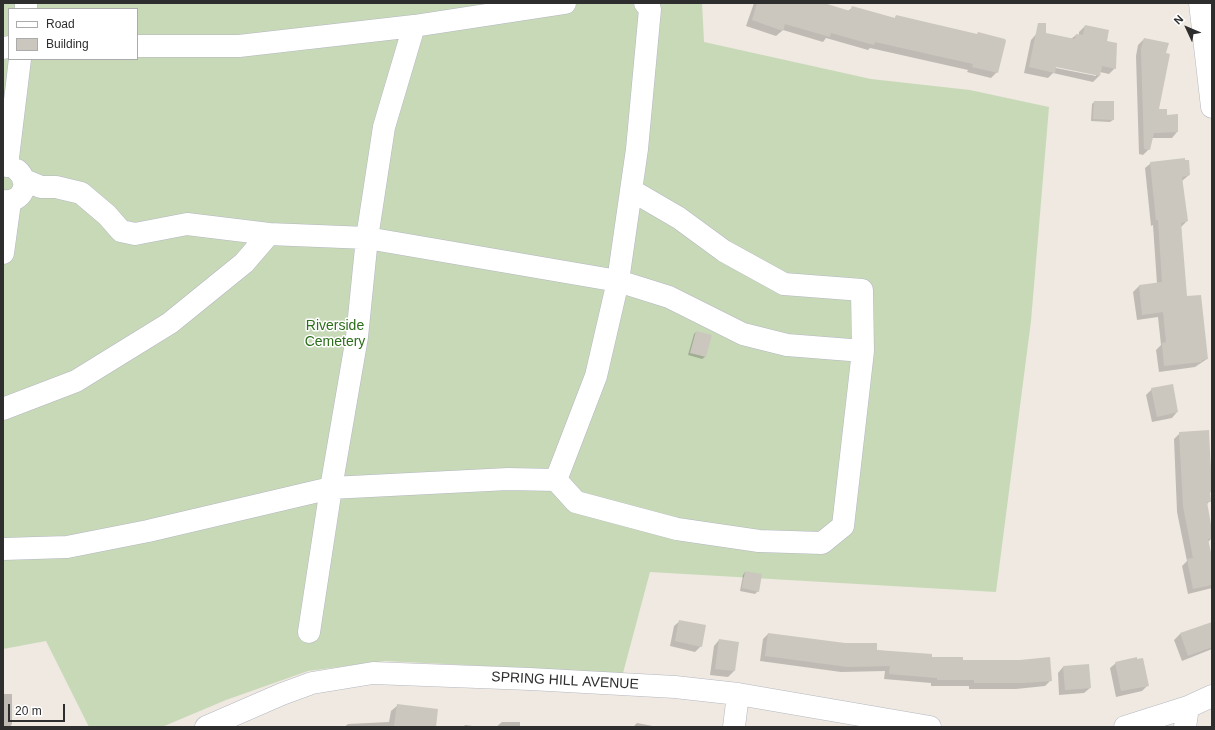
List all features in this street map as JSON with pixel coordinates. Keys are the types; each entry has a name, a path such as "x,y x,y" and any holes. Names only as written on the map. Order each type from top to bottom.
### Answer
{"street":[{"path":"138,46 239,46 414,26 564,3"},
{"path":"556,480 596,376 618,281 637,149 650,9 645,3"},
{"path":"1200,3 1212,107"},
{"path":"309,632 331,488 357,337 367,238 384,127 414,26"},
{"path":"3,254 6,202 20,197 23,192 24,180 18,170 5,166 20,60"},
{"path":"24,180 41,187 56,187 81,193 107,215 121,231 135,234 187,224 269,234 367,238 618,281 668,298 743,334 787,345 862,351"},
{"path":"3,549 66,547 148,531 331,488 508,479 556,480 576,502 677,529 759,541 822,543 843,526 862,351 862,290 784,284 724,251 679,218 631,190"},
{"path":"3,409 76,381 170,323 244,263 269,234"},
{"name":"SPRING HILL AVENUE","path":"206,727 245,718 312,683 373,673 667,686 738,694 930,727"},
{"path":"734,727 738,694"},
{"path":"1125,727 1186,717 1212,696"}],"green space":[{"name":"Riverside Cemetery","path":"3,3 702,3 704,42 871,79 970,90 1049,107 1031,321 996,592 650,572 623,673 385,661 308,671 226,700 162,727 89,727 46,641 3,649"}],"building":[{"path":"757,3 824,3 850,11 852,6 895,18 896,15 977,34 978,32 1005,39 1006,41 998,73 972,67 973,64 875,42 874,45 831,33 830,37 785,24 783,31 752,20"},
{"path":"1038,23 1046,23 1046,33 1075,39 1076,34 1083,35 1085,25 1109,30 1107,41 1117,43 1116,69 1102,66 1100,76 1056,67 1055,73 1029,67"},
{"path":"1144,38 1169,43 1166,53 1170,54 1159,109 1167,109 1167,115 1178,114 1178,132 1154,133 1150,150 1144,149 1141,49"},
{"path":"1094,101 1114,101 1114,120 1093,119"},
{"path":"1185,158 1185,160 1189,160 1190,175 1182,177 1188,221 1181,223 1187,296 1201,295 1208,359 1202,360 1202,362 1164,366 1162,343 1166,342 1163,312 1142,315 1139,285 1162,282 1158,220 1156,220 1150,162"},
{"path":"696,331 712,335 706,357 690,353"},
{"path":"1173,384 1178,412 1157,417 1151,388"},
{"path":"1209,430 1212,492 1210,492 1211,502 1207,502 1212,530 1212,539 1208,539 1212,557 1212,585 1193,589 1187,559 1193,558 1183,506 1179,432"},
{"path":"745,571 762,574 759,592 742,588"},
{"path":"679,620 706,625 702,647 675,641"},
{"path":"1212,622 1212,647 1188,656 1180,633"},
{"path":"768,633 845,643 877,643 877,650 932,654 932,657 963,657 963,660 1020,660 1050,657 1052,681 1022,683 974,683 974,680 937,680 937,678 889,674 890,666 848,667 765,656"},
{"path":"719,639 739,642 735,671 715,669"},
{"path":"1137,657 1137,659 1143,658 1149,686 1121,691 1115,662"},
{"path":"1089,664 1091,688 1065,690 1063,666"},
{"path":"397,704 438,709 436,727 394,727"}]}
